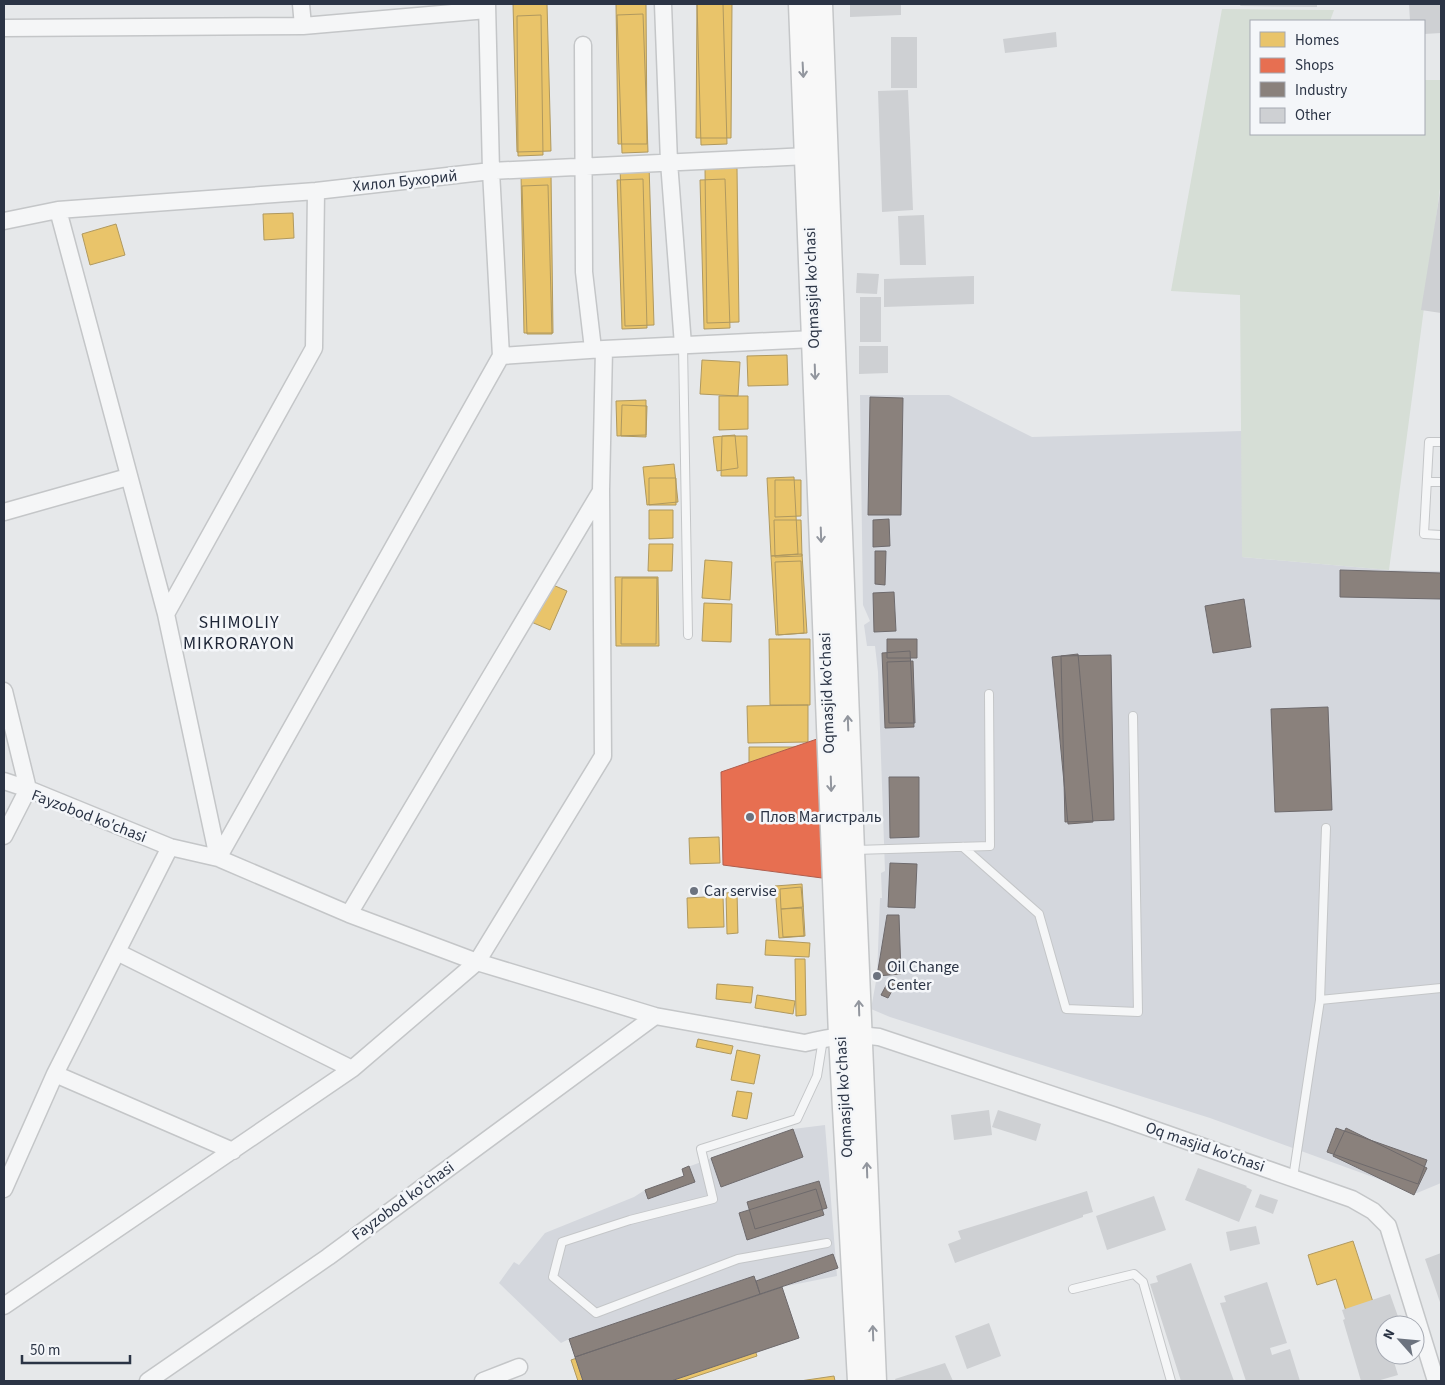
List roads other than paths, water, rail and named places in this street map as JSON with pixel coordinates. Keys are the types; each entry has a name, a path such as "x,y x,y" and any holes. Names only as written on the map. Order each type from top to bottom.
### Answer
{"main road":[{"name":"Oqmasjid ko'chasi","path":"800,4 812,33 853,850 841,1036 875,1381"},
{"name":"Oqmasjid ko'chasi","path":"822,4 812,33 807,156 841,1036 859,1381"}],"street":[{"path":"301,4 303,26"},
{"path":"662,4 669,162 683,345"},
{"path":"4,28 303,26 487,7 491,172 501,356 218,858"},
{"path":"4,1306 352,1069 476,962 603,756 599,349 584,272 584,45"},
{"name":"Хилол Бухорий","path":"4,221 58,210 316,191 491,172 807,156"},
{"path":"166,614 314,348 316,191"},
{"path":"58,210 128,478 166,614 218,858"},
{"path":"501,356 599,349 814,339"},
{"path":"4,512 128,478"},
{"path":"349,914 601,490"},
{"path":"4,691 28,789"},
{"path":"4,781 28,789"},
{"name":"Fayzobod ko'chasi","path":"4,836 28,789 170,847 218,858 349,914 476,962 655,1016 805,1043 841,1036"},
{"path":"4,1189 55,1074 170,847"},
{"path":"117,952 352,1069"},
{"name":"Fayzobod ko'chasi","path":"148,1381 328,1257 655,1016"},
{"name":"Oq masjid ko'chasi","path":"841,1036 885,1040 1293,1178 1352,1199 1373,1211 1388,1226 1436,1381"},
{"path":"55,1074 234,1151"},
{"path":"483,1381 519,1367"}],"lane":[{"path":"683,345 688,635"},
{"path":"1441,442 1429,442 1424,534 1441,535"},
{"path":"1427,482 1441,482"},
{"path":"853,850 990,846 989,694"},
{"path":"963,847 1039,914 1066,1009 1138,1012 1133,716"},
{"path":"1293,1178 1320,1000 1326,828"},
{"path":"1320,1000 1441,988"},
{"path":"827,1243 738,1259 596,1312 553,1277 562,1242 630,1220 713,1199 701,1149 797,1120 817,1076 841,1036"},
{"path":"1073,1289 1134,1274 1143,1282 1172,1381"}],"place":[{"name":"Плов Магистраль","path":"750,817"},
{"name":"Car servise","path":"694,891"},
{"name":"Oil Change Center","path":"877,976"}],"district":[{"name":"SHIMOLIY MIKRORAYON","path":"239,632"}]}
